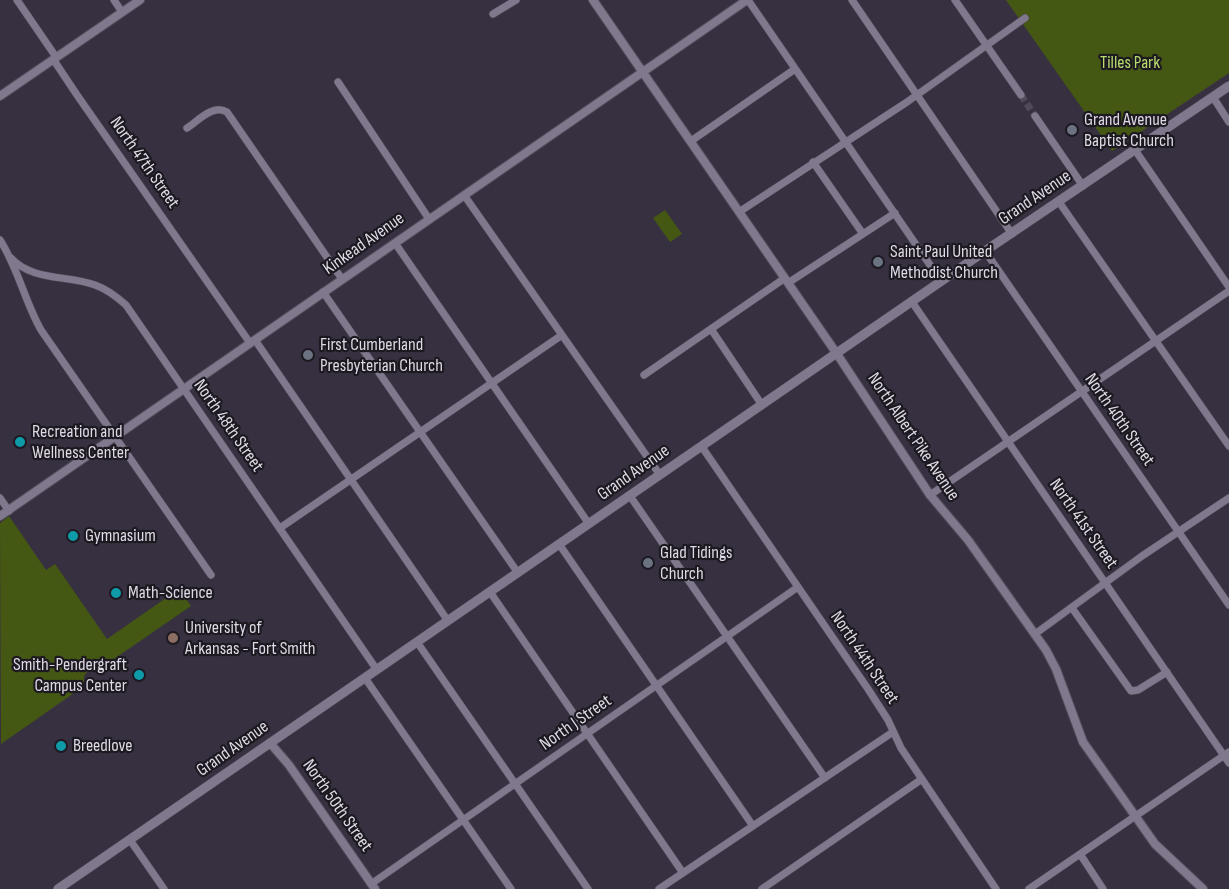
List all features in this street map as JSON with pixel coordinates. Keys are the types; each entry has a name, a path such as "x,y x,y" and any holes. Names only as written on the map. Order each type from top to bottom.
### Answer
{"main road":[{"name":"Grand Avenue","path":"58,889 941,281 1229,86"}],"street":[{"name":"North 47th Street","path":"17,0 77,95 253,341 448,621"},
{"path":"114,0 122,12"},
{"path":"0,96 140,0"},
{"path":"493,14 516,0"},
{"path":"747,0 941,281"},
{"name":"Kinkead Avenue","path":"0,516 747,0"},
{"path":"852,0 1012,234"},
{"path":"955,0 1021,95"},
{"name":"North Albert Pike Avenue","path":"595,1 837,354 930,495 968,540 1035,634 1056,669 1078,733 1161,851 1203,889"},
{"path":"739,212 987,47 1025,18"},
{"path":"691,141 795,69"},
{"path":"338,82 429,219"},
{"path":"1213,97 1229,122"},
{"path":"187,128 212,110 220,109 227,112 342,279"},
{"path":"1035,116 1083,186"},
{"path":"930,495 1229,289 1135,150"},
{"path":"813,162 863,234"},
{"path":"464,195 660,475"},
{"path":"1059,202 1229,446"},
{"path":"644,375 786,280 895,213"},
{"path":"0,240 41,330 211,575"},
{"path":"395,243 589,524"},
{"name":"North 40th Street","path":"985,251 1229,605"},
{"name":"North 48th Street","path":"10,258 26,270 91,284 118,298 133,314 377,670"},
{"path":"323,292 518,573"},
{"name":"North 41st Street","path":"912,302 1226,754 1229,763"},
{"path":"711,329 762,405"},
{"path":"280,528 562,334"},
{"name":"North 44th Street","path":"702,447 868,688 922,779 996,889"},
{"path":"630,496 825,778"},
{"path":"0,498 9,511"},
{"path":"1035,634 1142,556 1229,498"},
{"path":"559,544 753,826"},
{"name":"North J Street","path":"373,886 463,820 798,587"},
{"path":"490,592 683,873"},
{"path":"1072,608 1131,691 1138,690 1167,672"},
{"path":"417,642 588,889"},
{"path":"365,678 511,889"},
{"path":"659,889 893,732"},
{"name":"North 50th Street","path":"270,743 289,765 373,886"},
{"path":"1029,889 1226,754"},
{"path":"762,889 922,779"},
{"path":"130,840 164,889"},
{"path":"1080,854 1103,889"}],"green space":[{"name":"Tilles Park","path":"1006,0 1229,0 1229,73 1112,151"},
{"path":"665,210 682,234 670,242 653,218"},
{"path":"9,516 46,570 55,564 107,639 179,589 191,606 98,670 87,672 84,676 84,686 1,744 0,523"}],"tunnel":[{"path":"1021,95 1035,116"}],"place":[{"name":"Grand Avenue Baptist Church","path":"1072,130"},
{"name":"Saint Paul United Methodist Church","path":"878,262"},
{"name":"First Cumberland Presbyterian Church","path":"308,355"},
{"name":"Recreation and Wellness Center","path":"20,442"},
{"name":"Gymnasium","path":"73,536"},
{"name":"Glad Tidings Church","path":"648,563"},
{"name":"Math-Science","path":"116,593"},
{"name":"University of Arkansas - Fort Smith","path":"173,638"},
{"name":"Smith-Pendergraft Campus Center","path":"139,675"},
{"name":"Breedlove","path":"61,746"}]}
